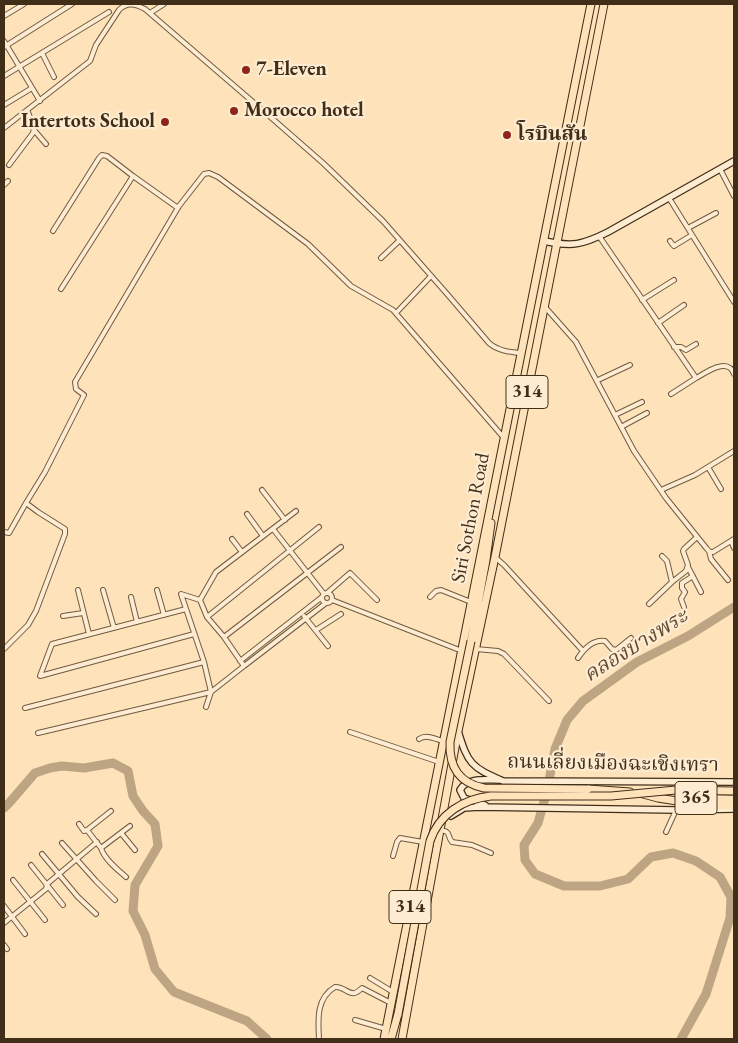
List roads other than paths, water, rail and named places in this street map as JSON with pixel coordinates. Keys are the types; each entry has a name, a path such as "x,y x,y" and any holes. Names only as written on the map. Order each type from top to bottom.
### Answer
{"highway":[{"name":"Siri Sothon Road","path":"384,1039 591,4"},
{"name":"Siri Sothon Road","path":"402,1039 458,731 495,557 604,4"},
{"path":"494,490 486,560 450,742 452,763 460,776 472,785 484,788 588,789 646,794 658,798 734,808"},
{"path":"437,775 439,780 447,781 449,779"},
{"path":"391,1039 398,1014 430,841 440,822 456,807 472,800 491,796 612,796 660,790 734,794"},
{"path":"432,796 439,792 443,793 446,797"},
{"name":"ถนนเลี่ยงเมืองฉะเชิงเทรา","path":"658,798 734,794"}],"main road":[{"path":"544,241 572,245 599,236 734,161"},
{"name":"ถนนเลี่ยงเมืองฉะเชิงเทรา","path":"458,731 464,751 471,763 483,772 503,781 734,782"},
{"path":"497,808 468,800 464,798 460,790 462,786 481,780 503,781"},
{"name":"365","path":"440,828 454,813 464,808 676,810 734,808"}],"street":[{"path":"4,16 24,4"},
{"path":"40,101 5,44 72,4"},
{"path":"4,128 90,61 96,46 122,7 128,4 136,5 150,13 254,102 383,221 489,344 503,350 521,353"},
{"path":"150,13 164,4"},
{"path":"4,76 109,12"},
{"path":"42,53 54,77"},
{"path":"4,105 32,88"},
{"path":"28,110 34,130 46,144"},
{"path":"9,166 34,130"},
{"path":"53,230 98,158 102,155 107,156 178,208"},
{"path":"720,169 734,196"},
{"path":"4,532 9,534 45,472 84,395 76,389 75,382 178,208 204,174 209,173 218,177 308,244 351,286 384,304 396,313 504,438"},
{"path":"61,289 133,176"},
{"path":"4,185 8,181"},
{"path":"669,198 734,302"},
{"path":"688,228 716,213"},
{"path":"670,241 674,246 692,235"},
{"path":"599,236 696,378"},
{"path":"381,258 400,240"},
{"path":"396,313 431,276"},
{"path":"642,300 674,280"},
{"path":"658,323 684,305"},
{"path":"544,306 576,342 598,380 634,451 661,490 709,551 711,560 728,580"},
{"path":"674,348 681,347 686,350 696,344"},
{"path":"671,394 716,367 724,365 729,367 734,374"},
{"path":"598,380 630,366"},
{"path":"615,415 642,402"},
{"path":"621,426 647,414"},
{"path":"661,490 695,475 734,451"},
{"path":"708,467 722,489"},
{"path":"262,490 285,520"},
{"path":"4,649 28,625 36,612 65,534 65,529 26,503"},
{"path":"200,600 216,572 296,511"},
{"path":"247,514 264,536"},
{"path":"207,617 319,527"},
{"path":"273,529 324,595 323,601 326,603"},
{"path":"697,537 683,551 688,567 701,592"},
{"path":"232,539 242,552"},
{"path":"709,551 713,552 733,540 734,548"},
{"path":"224,637 341,547"},
{"path":"662,556 667,561 672,582"},
{"path":"495,557 504,564 583,651"},
{"path":"649,604 686,571 688,567"},
{"path":"240,661 350,573 377,600"},
{"path":"684,607 682,599 685,592 682,588 682,583 692,576"},
{"path":"78,590 89,634"},
{"path":"103,590 114,628"},
{"path":"157,590 164,615"},
{"path":"430,598 441,590 471,602"},
{"path":"200,600 181,594 204,662 211,692 206,707"},
{"path":"324,595 331,595 332,600 462,650"},
{"path":"131,598 137,622"},
{"path":"200,600 207,617 224,637 244,666"},
{"path":"38,733 211,692 305,618 332,600"},
{"path":"186,609 52,644 40,676 194,634"},
{"path":"63,616 83,612"},
{"path":"301,613 328,646"},
{"path":"316,630 341,614"},
{"path":"578,658 591,644 603,640 612,649 616,650 631,638"},
{"path":"476,649 498,651 504,654 549,701"},
{"path":"25,708 204,662"},
{"path":"350,732 439,762"},
{"path":"419,739 427,736 443,741"},
{"path":"666,832 676,810"},
{"path":"87,830 111,811"},
{"path":"78,824 84,831 87,830 97,842 102,852 126,878"},
{"path":"101,848 130,826"},
{"path":"440,828 449,833 452,842 472,845 490,853"},
{"path":"121,834 135,850"},
{"path":"393,856 400,838 423,842"},
{"path":"4,923 97,842"},
{"path":"62,843 115,900"},
{"path":"42,854 78,898 96,914"},
{"path":"31,865 63,905"},
{"path":"13,880 45,920"},
{"path":"4,906 25,934"},
{"path":"370,978 394,992"},
{"path":"319,1039 318,1012 325,996 335,986 342,987 352,993 362,988 391,1003"},
{"path":"355,1020 386,1029"}],"waterway":[{"name":"คลองบางพระ","path":"681,1039 706,994 730,918 731,897 720,877 696,861 673,853 651,857 628,879 600,886 564,886 535,874 525,860 524,845 538,823 547,791 555,749 567,720 583,701 637,662 688,636 734,607"},
{"name":"คลองบางพระ","path":"4,808 35,773 50,768 62,766 84,768 113,763 128,771 133,796 155,824 158,846 135,885 133,911 145,935 155,969 174,992 247,1021 267,1039"}],"place":[{"name":"7-Eleven","path":"246,70"},
{"name":"Morocco hotel","path":"234,111"},
{"name":"Intertots School","path":"165,122"},
{"name":"โรบินสัน","path":"507,135"}]}
